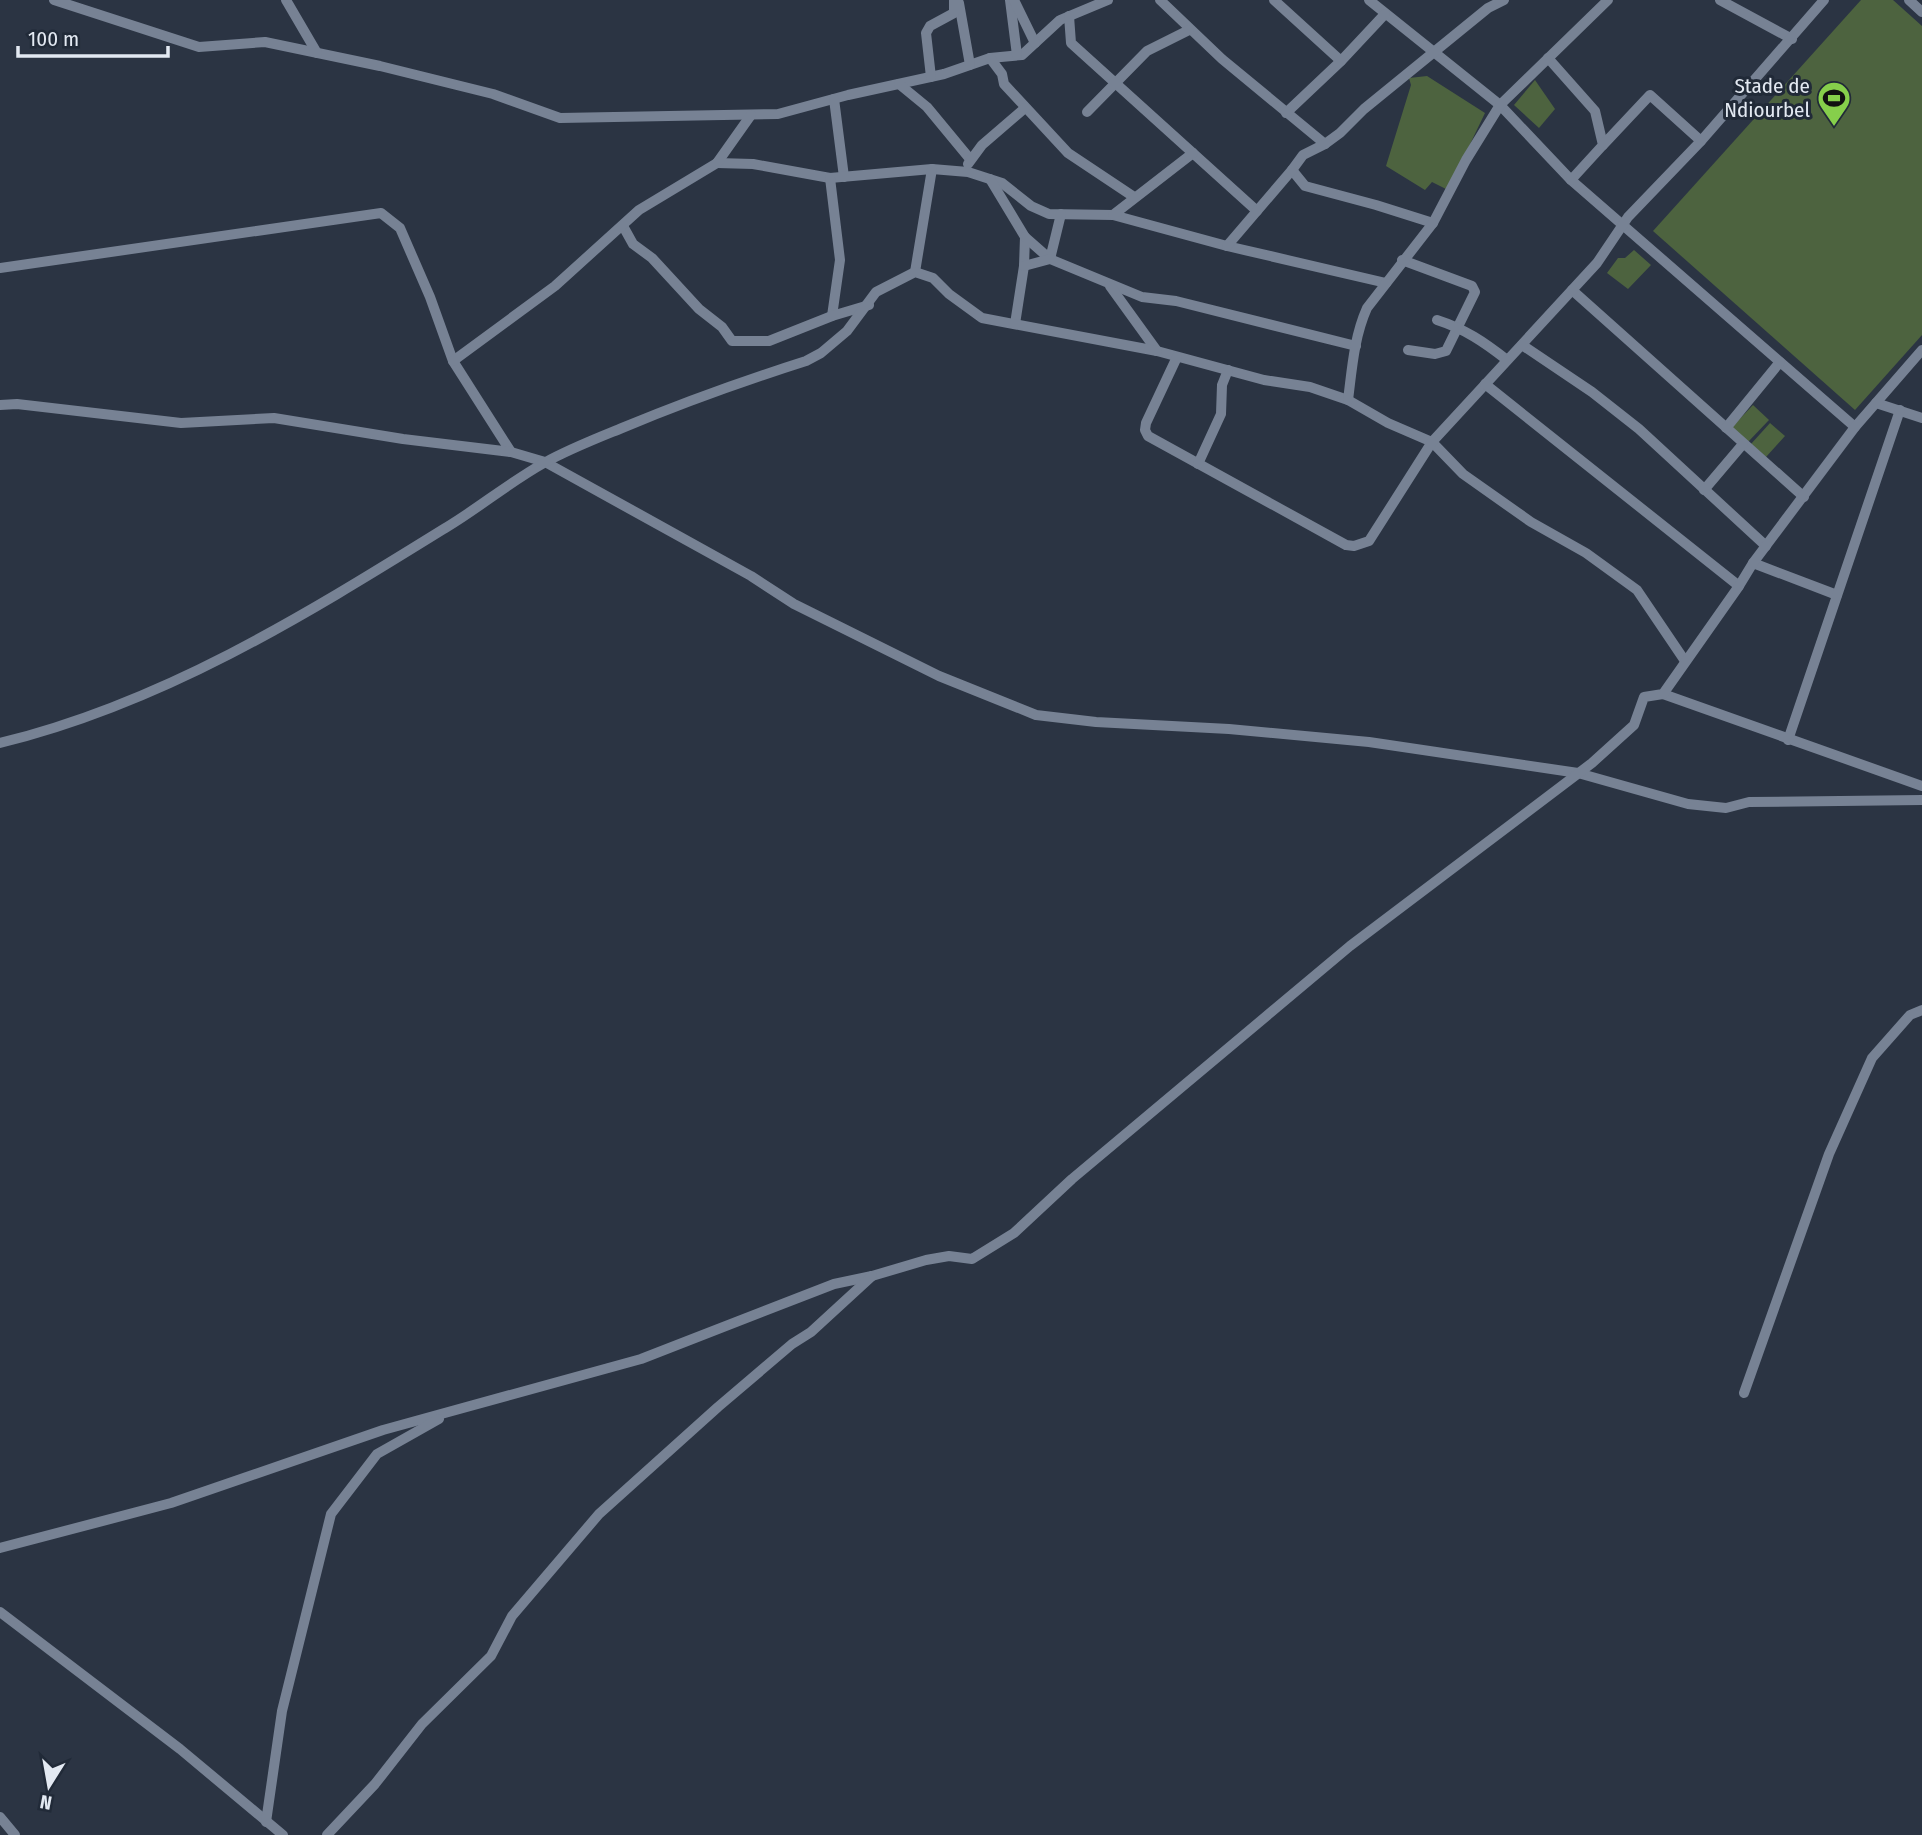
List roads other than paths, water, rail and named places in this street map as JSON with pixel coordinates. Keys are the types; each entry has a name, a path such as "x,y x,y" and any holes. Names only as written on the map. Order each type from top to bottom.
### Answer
{"street":[{"path":"54,0 199,47 265,42 493,94 560,118 778,114 931,77 990,58 1022,55 1060,20 1108,0"},
{"path":"286,0 317,53"},
{"path":"956,0 970,65"},
{"path":"931,77 926,33 930,26 954,13 956,0"},
{"path":"1012,0 1035,43"},
{"path":"1012,0 1017,55"},
{"path":"1160,0 1189,30 1325,144"},
{"path":"1274,0 1341,61"},
{"path":"1369,0 1500,105 1571,180 1855,427"},
{"path":"1227,246 1303,155 1340,133 1364,109 1436,53 1485,4 1504,0"},
{"path":"1348,400 1360,322 1367,308 1433,223 1466,160 1500,105 1608,0"},
{"path":"1720,0 1792,39"},
{"path":"1177,357 1146,423 1144,430 1148,436 1339,541 1354,546 1369,541 1432,442 1604,255 1621,225 1702,141 1824,0"},
{"path":"1909,0 1922,12"},
{"path":"1286,113 1341,61 1385,14"},
{"path":"1069,16 1071,43 1257,211"},
{"path":"1087,112 1147,51 1189,30"},
{"path":"990,58 1002,74 1004,84 1068,153 1134,197"},
{"path":"1548,58 1595,111 1603,145"},
{"path":"899,84 927,107 970,159"},
{"path":"1571,180 1650,94 1702,141"},
{"path":"834,99 844,177"},
{"path":"964,172 970,159 982,145 1025,108"},
{"path":"453,360 555,286 639,210 717,163 751,115"},
{"path":"1113,215 1193,153"},
{"path":"717,163 753,164 830,177 932,169 964,172 1002,183 1031,206 1049,214 1113,215 1227,246 1385,283"},
{"path":"915,272 932,169"},
{"path":"1293,170 1305,186 1433,223"},
{"path":"830,177 840,260 832,316"},
{"path":"990,179 1026,237 1050,259 1142,297 1176,301 1356,346"},
{"path":"0,268 381,213 400,228 430,297 453,360 511,452"},
{"path":"1050,259 1061,214"},
{"path":"623,226 633,244 652,258 699,309 722,327 732,341 769,341 832,316 869,305"},
{"path":"1015,324 1026,237"},
{"path":"1024,267 1050,259"},
{"path":"1402,260 1473,288 1474,294 1444,353 1408,349"},
{"path":"0,743 140,698 252,643 351,587 462,518 545,462 683,403 806,361 834,343 869,305 876,292 915,272 933,278 949,294 982,318 1157,351 1264,380 1310,387 1348,400 1388,423 1432,442 1463,474 1531,522 1586,553 1637,590 1685,661"},
{"path":"1110,286 1157,351"},
{"path":"1572,290 1804,497"},
{"path":"1437,320 1472,334 1507,360"},
{"path":"1522,345 1592,392 1639,429 1766,546"},
{"path":"1663,694 1753,563 1855,427 1922,350"},
{"path":"1726,428 1780,362"},
{"path":"1198,464 1221,414 1222,385 1228,370"},
{"path":"1485,384 1739,586"},
{"path":"1876,402 1922,418"},
{"path":"0,405 17,404 181,423 274,418 404,439 511,452 545,462 751,576 794,604 939,676 1036,716 1369,742 1578,773 1688,804 1726,808 1749,802 1922,800"},
{"path":"1788,740 1900,410"},
{"path":"1704,490 1743,444"},
{"path":"1753,563 1837,595"},
{"path":"0,1549 171,1503 383,1430 641,1359 834,1284 872,1276 926,1259 949,1256 972,1259 1014,1233 1072,1179 1350,946 1578,773 1633,725 1644,697 1663,694 1922,786"},
{"path":"1744,1393 1829,1154 1872,1058 1910,1015 1922,1010"},
{"path":"327,1835 375,1784 422,1724 491,1656 512,1616 599,1514 718,1407 792,1344 811,1332 872,1276"},
{"path":"266,1822 282,1711 331,1514 377,1454 454,1410"},
{"path":"0,1612 180,1749 284,1835"},
{"path":"0,1817 15,1835"}],"place":[{"name":"Stade de Ndiourbel","path":"1834,128"}]}
